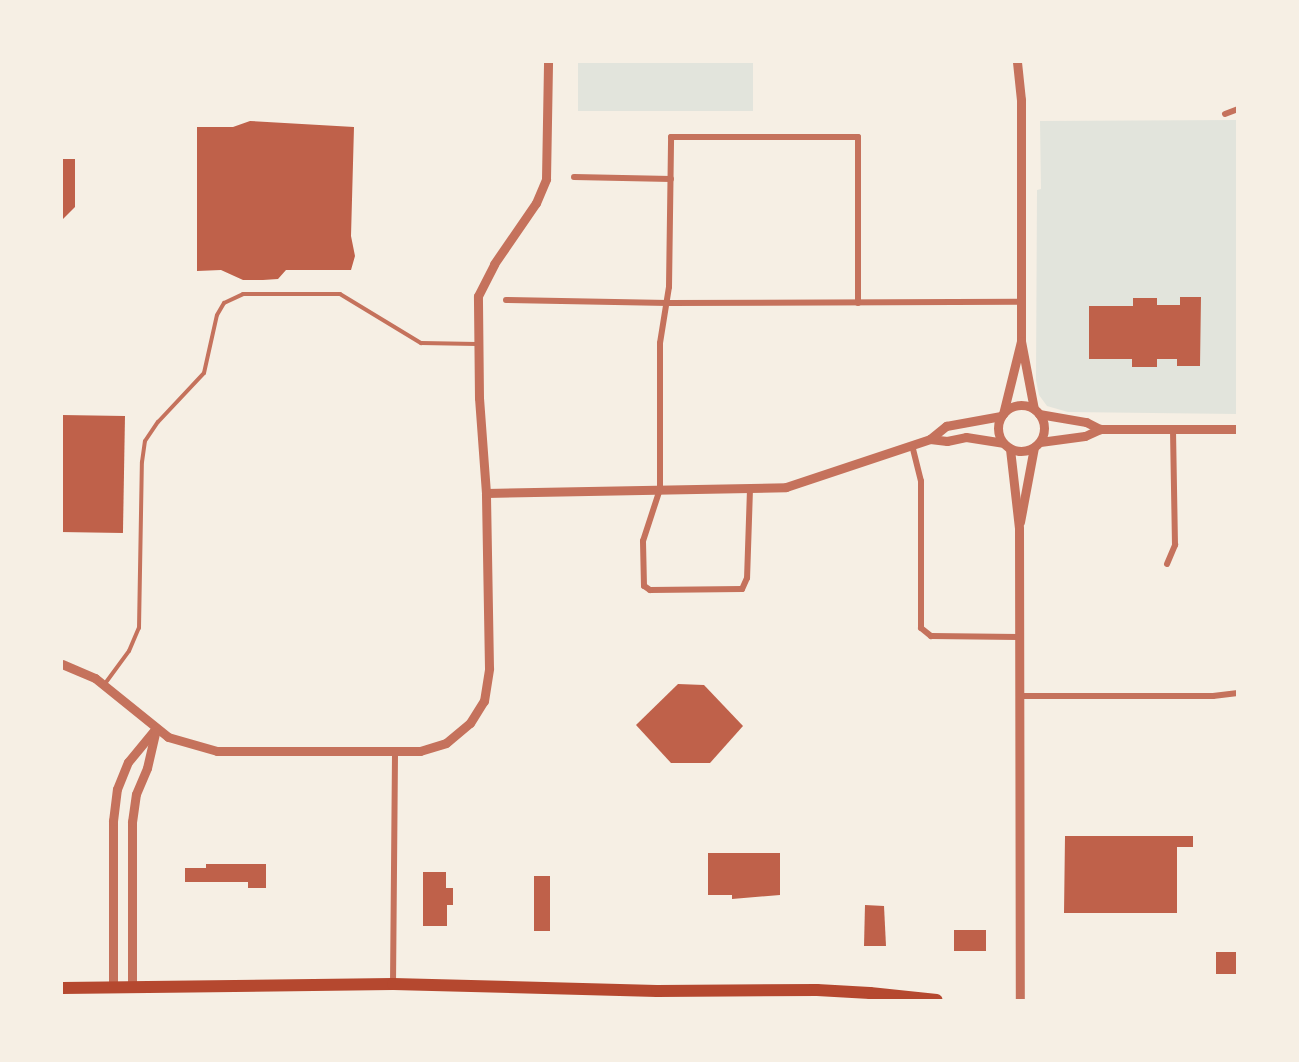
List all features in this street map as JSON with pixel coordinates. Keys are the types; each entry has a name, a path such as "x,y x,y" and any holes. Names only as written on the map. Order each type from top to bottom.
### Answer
{"highway":[{"path":"62,988 393,984 657,991 817,990 937,1000"}],"street":[{"path":"62,664 85,673 104,685 168,737 188,745 217,751 420,751 446,743 470,723 484,701 489,668 486,493 478,344 478,296 494,264 536,202 546,179 548,62"},
{"path":"1017,62 1021,100 1021,341 1037,412 1044,427 1037,445 1019,528"},
{"path":"1225,114 1238,109"},
{"path":"750,489 746,586 742,589 650,590 644,586 643,541 660,489 660,343 668,303 671,137 858,138 858,303"},
{"path":"574,177 670,179"},
{"path":"506,300 668,303 1020,302"},
{"path":"1020,1000 1019,528 1007,446 999,435 1021,341"},
{"path":"486,493 786,487 930,439 946,426 1002,415 1021,405 1037,412 1086,422 1100,429"},
{"path":"930,439 947,441 966,437 1019,451 1037,445 1085,436 1100,429 1238,429"},
{"path":"1167,564 1175,545 1173,429"},
{"path":"912,445 921,481 921,628 931,636 1020,637"},
{"path":"1021,696 1213,696 1238,693"},
{"path":"113,988 113,821 117,789 128,762 156,728"},
{"path":"132,988 132,822 136,794 147,768 156,728"},
{"path":"393,984 396,752"}],"lane":[{"path":"104,685 129,651 139,628 142,462 145,441 158,422 204,373 217,315 224,303 243,294 340,294 421,343 478,344"}],"shaded area":[{"path":"578,62 753,62 753,111 578,111"},
{"path":"1237,120 1237,414 1068,412 1047,406 1039,395 1036,380 1037,190 1041,189 1040,121"}],"building":[{"path":"250,121 354,127 351,236 355,256 351,270 286,270 278,279 263,280 243,280 221,270 197,271 197,127 233,127"},
{"path":"62,159 75,159 75,207 62,220"},
{"path":"1180,297 1201,297 1200,366 1177,366 1177,359 1157,359 1157,367 1132,367 1132,359 1089,359 1089,306 1133,306 1133,298 1157,298 1157,305 1180,305"},
{"path":"62,415 125,416 123,533 62,532"},
{"path":"678,684 704,685 743,726 710,763 671,763 636,725"},
{"path":"1065,836 1193,836 1193,847 1177,847 1177,913 1064,913"},
{"path":"708,853 780,853 780,895 732,899 732,895 708,895"},
{"path":"206,864 266,864 266,888 248,888 248,882 185,882 185,868 206,868"},
{"path":"423,872 446,872 446,888 453,888 453,905 447,905 447,926 423,926"},
{"path":"534,876 550,876 550,931 534,931"},
{"path":"865,905 884,906 886,946 864,946"},
{"path":"954,930 986,930 986,951 954,951"},
{"path":"1216,952 1238,952 1238,974 1216,974"}]}
